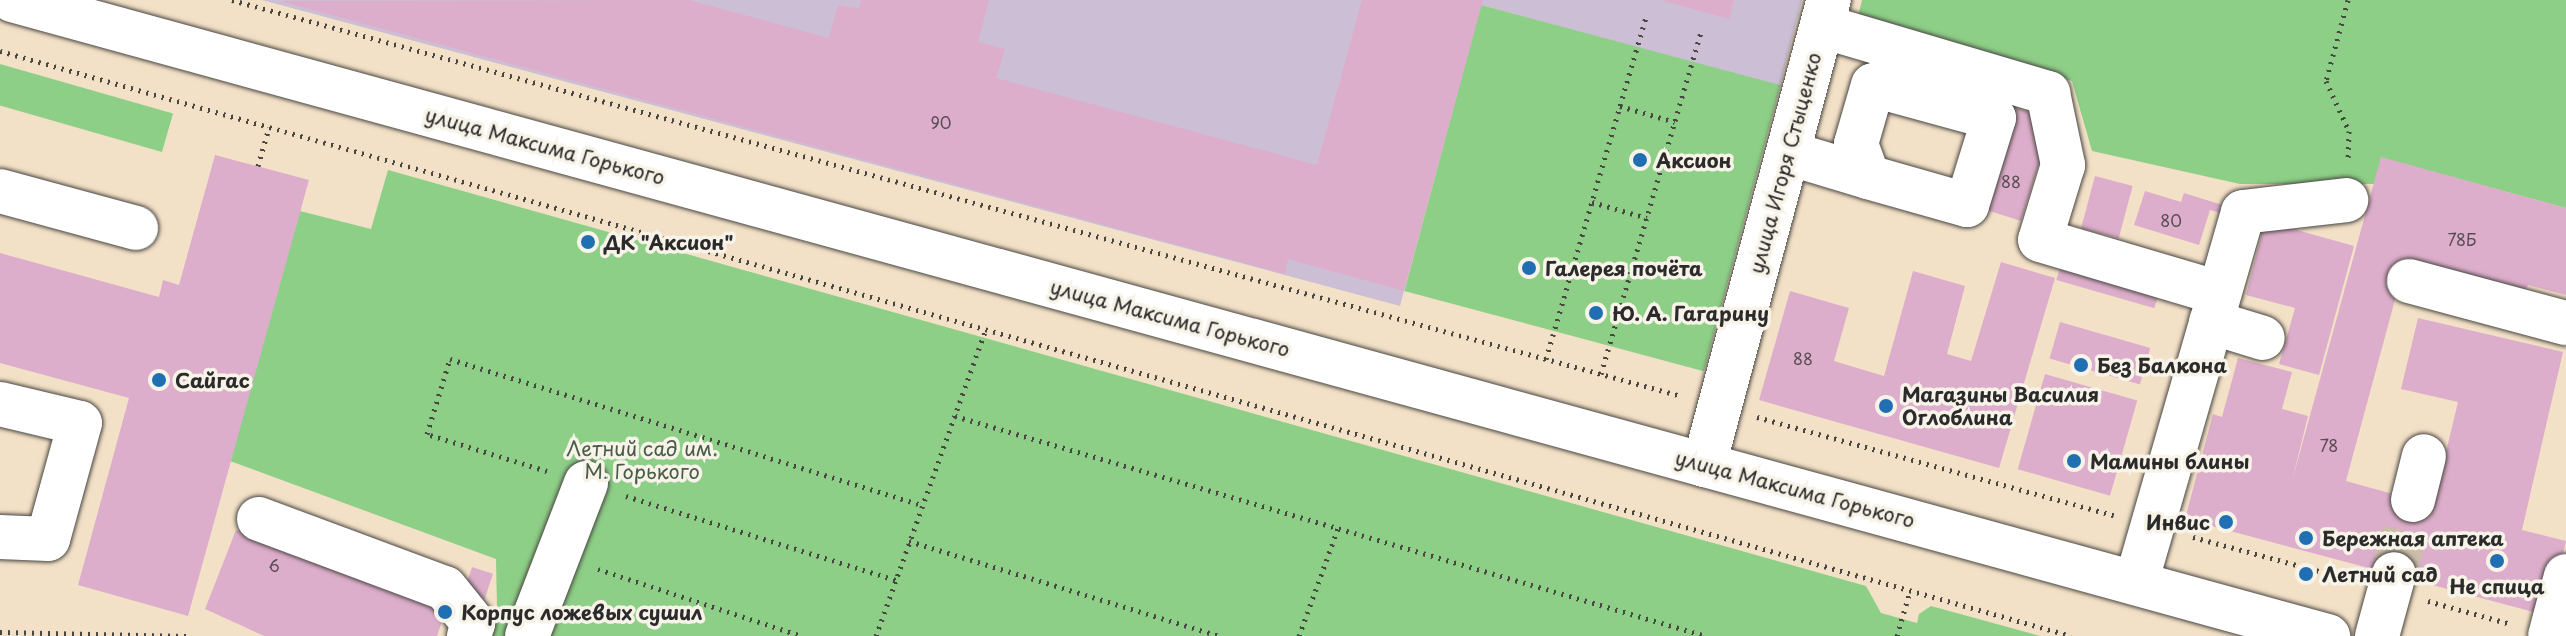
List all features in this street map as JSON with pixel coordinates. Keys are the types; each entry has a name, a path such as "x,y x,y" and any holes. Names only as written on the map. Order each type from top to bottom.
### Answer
{"main road":[{"name":"улица Максима Горького","path":"12,0 2328,636"},
{"name":"улица Игоря Стыценко","path":"1704,465 1825,13"},
{"path":"1825,13 2048,93 2063,165 2040,240 2215,307 2263,338"},
{"path":"1788,153 1868,177"},
{"path":"0,191 136,228"},
{"path":"2136,583 2243,212 2346,200"},
{"path":"2409,281 2566,323"},
{"path":"0,404 80,423 48,539 0,537"},
{"path":"2413,500 2424,456"},
{"path":"527,636 586,483"},
{"path":"259,519 445,588 473,623 469,636"},
{"path":"2377,636 2394,574"},
{"path":"2550,636 2566,576"}],"path":[{"path":"232,0 1721,407"},
{"path":"2346,200 2349,131 2326,81 2348,0"},
{"path":"1546,359 1647,14"},
{"path":"1601,374 1702,29"},
{"path":"0,51 2071,636"},
{"path":"1620,106 1675,122"},
{"path":"258,166 269,128"},
{"path":"1592,202 1647,218"},
{"path":"876,636 986,329"},
{"path":"896,580 427,434 450,359 922,505"},
{"path":"955,416 1706,636"},
{"path":"1299,636 1338,528"},
{"path":"909,541 1220,636"},
{"path":"558,556 802,636"},
{"path":"1897,636 1910,591"},
{"path":"0,632 188,636"}],"shaded area":[{"path":"262,0 1802,0 1780,86 1481,5 1400,306"}],"green space":[{"path":"1862,0 2566,0 2566,208 2382,158 2374,184 2240,184 2092,151 2072,81 1857,21"},
{"path":"1481,5 1780,85 1704,371 1404,291"},
{"path":"0,64 173,114 162,152 0,106"},
{"name":"Летний сад им. М. Горького","path":"388,170 1866,586 1881,613 1917,623 1919,614 1931,606 2040,636 486,636 497,608 496,559 230,461 300,211 371,229"}],"building":[{"path":"689,0 829,38 838,5 859,9 861,0 989,0 978,42 1005,49 996,78 1317,165 1362,0 1483,0 1404,291 1288,259 1285,274 280,1"},
{"path":"1660,0 1734,0 1729,19"},
{"path":"2010,106 2035,114 2042,154 2021,221 1980,208"},
{"name":"Сайгас","path":"215,155 309,180 188,616 78,585 129,398 0,363 0,253 159,297 163,280 179,285"},
{"path":"2381,157 2566,208 2566,295 2528,285 2525,292 2403,270 2346,481 2422,502 2435,453 2445,456 2458,402 2401,389 2418,318 2563,352 2522,530 2566,541 2549,616 2185,519 2213,414 2222,417 2238,358 2292,372 2282,409 2308,416 2292,481"},
{"path":"2095,176 2133,186 2119,238 2081,228"},
{"path":"2145,191 2181,202 2184,193 2229,207 2227,215 2210,210 2199,245 2134,225"},
{"path":"2265,221 2354,246 2319,375 2279,364 2295,308 2246,295"},
{"path":"2063,257 2161,285 2154,308 2056,280"},
{"path":"2001,262 2055,278 1999,468 1759,400 1790,291 1849,308 1834,361 1884,376 1913,271 1965,286 1947,354 1971,361"},
{"path":"2060,322 2150,348 2140,384 2050,359"},
{"path":"2045,374 2137,400 2110,496 2018,469"},
{"path":"236,530 445,612 437,636 264,636 205,609"},
{"path":"472,567 493,574 485,599 464,593"}],"tunnel":[{"path":"2394,574 2413,500"}],"place":[{"name":"Аксион","path":"1640,160"},
{"name":"ДК \"Аксион\"","path":"588,242"},
{"name":"Галерея почёта","path":"1529,268"},
{"name":"Ю. А. Гагарину","path":"1596,313"},
{"name":"Без Балкона","path":"2081,365"},
{"name":"Сайгас","path":"159,380"},
{"name":"Магазины Василия Оглоблина","path":"1886,406"},
{"name":"Мамины блины","path":"2074,461"},
{"name":"Инвис","path":"2226,522"},
{"name":"Бережная аптека","path":"2306,538"},
{"name":"Не спица","path":"2497,561"},
{"name":"Летний сад","path":"2306,574"},
{"name":"Корпус ложевых сушил","path":"445,612"}]}
